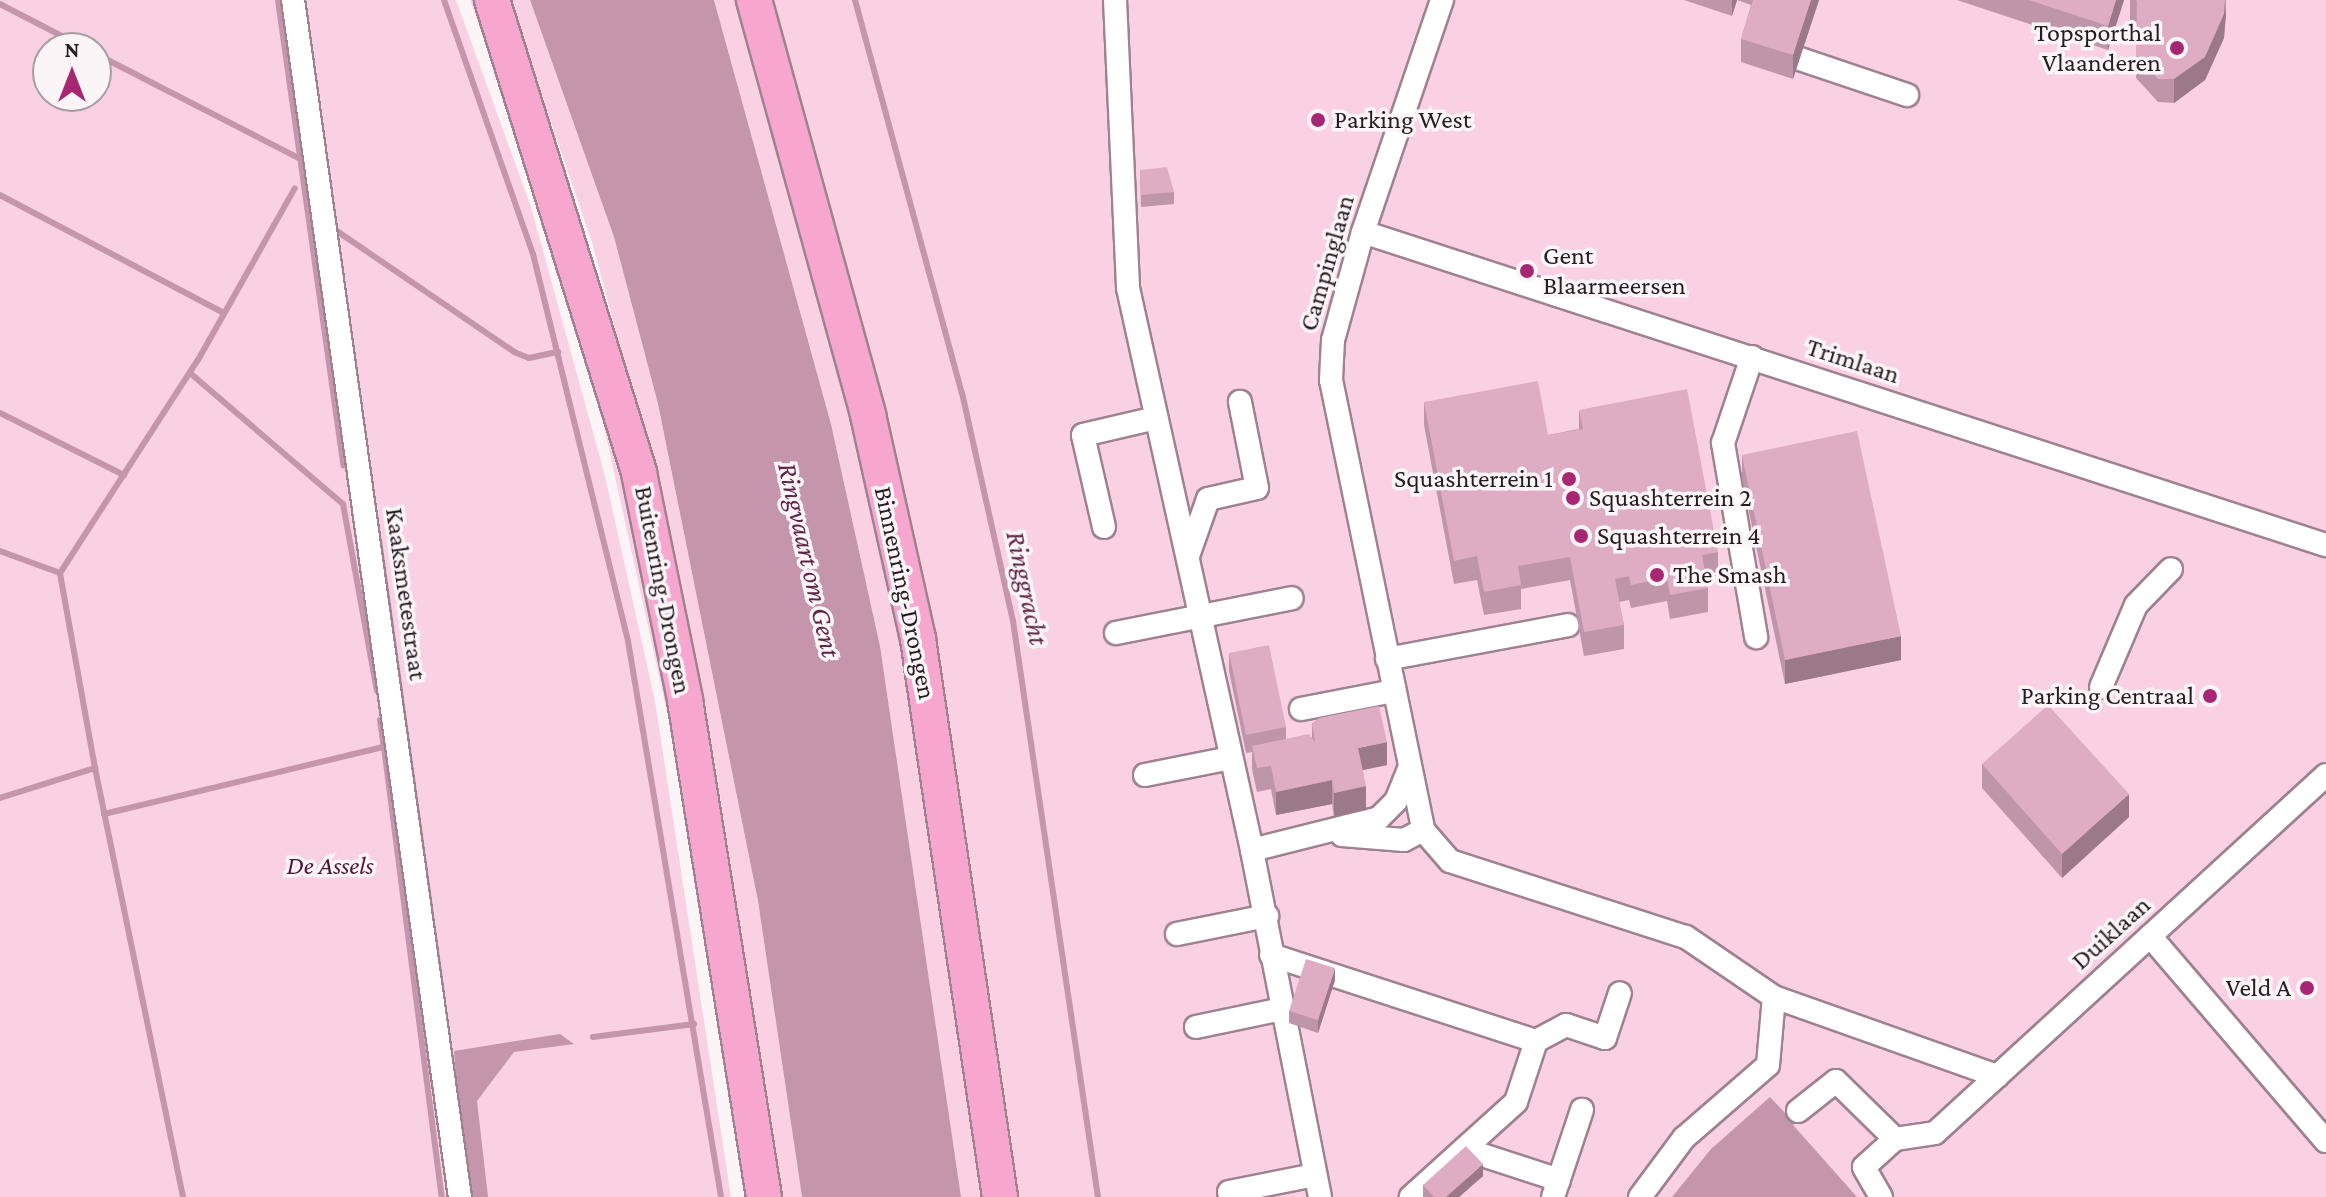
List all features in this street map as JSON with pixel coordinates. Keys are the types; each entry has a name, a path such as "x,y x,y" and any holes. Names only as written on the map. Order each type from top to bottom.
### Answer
{"highway":[{"name":"Buitenring-Drongen","path":"492,0 639,473 685,700 764,1197"},
{"name":"Binnenring-Drongen","path":"754,0 842,313 918,639 1000,1197"}],"street":[{"name":"Kaaksmetestraat","path":"293,0 460,1197"},
{"path":"1115,0 1123,254 1156,418 1189,554 1267,916 1271,955 1318,1186 1229,1192"},
{"name":"Campinglaan","path":"1423,830 1331,380 1333,340 1363,232 1442,0"},
{"path":"1800,59 1907,95"},
{"name":"Trimlaan","path":"1363,232 2326,545"},
{"path":"1752,357 1723,441 1723,474 1756,637"},
{"path":"1189,554 1208,499 1257,488 1240,402"},
{"path":"1104,527 1083,435 1156,418"},
{"path":"2101,687 2136,605 2171,569"},
{"path":"1116,633 1292,598"},
{"path":"1387,659 1568,625"},
{"path":"1301,709 1394,691"},
{"path":"1145,775 1231,758"},
{"path":"1252,850 1333,834 1379,818 1396,801 1409,768"},
{"name":"Duiklaan","path":"1895,1139 1935,1133 2326,775"},
{"path":"1333,834 1404,840 1423,830 1450,861 1686,937 1774,997 1997,1076"},
{"path":"1177,934 1267,916"},
{"path":"2150,936 2326,1141"},
{"path":"1271,955 1536,1041"},
{"path":"1411,1197 1516,1102 1536,1041 1566,1025 1605,1038 1620,993"},
{"path":"1640,1197 1684,1138 1768,1065 1774,997"},
{"path":"1196,1027 1282,1009"},
{"path":"1798,1111 1836,1081 1895,1139 1864,1167 1881,1197"},
{"path":"1464,1149 1556,1188 1582,1110"}],"green space":[{"name":"De Assels","path":"0,0 456,0 531,207 605,476 655,701 731,1197 0,1197"},
{"path":"470,0 477,0 552,233"},
{"path":"509,0 530,0 614,237 658,404 758,901 802,1197 781,1197 715,763 653,472 592,242"},
{"path":"714,0 2326,0 2326,1197 961,1197 880,646 831,424"},
{"path":"555,242 612,420 652,599 751,1197 745,1197 672,735 603,422"}],"water":[{"name":"Ringvaart om Gent","path":"530,0 714,0 831,424 880,646 961,1197 802,1197 758,901 658,404 614,237"},
{"path":"560,1034 574,1044 514,1052 477,1101 488,1197 466,1197 454,1051"},
{"path":"1770,1097 1785,1113 1794,1105 1802,1115 1793,1125 1857,1197 1672,1197 1711,1149"}],"building":[{"path":"1753,0 1811,0 1793,55 1741,39"},
{"path":"2029,0 2116,0 2108,26"},
{"name":"Topsporthal Vlaanderen","path":"2135,0 2225,0 2224,14 2205,57 2174,79 2158,79 2136,55"},
{"path":"1167,167 1174,192 1141,195 1140,170"},
{"path":"1538,381 1548,435 1583,429 1579,410 1687,389 1718,552 1702,555 1708,588 1670,595 1667,578 1631,585 1629,576 1615,579 1624,625 1584,632 1570,557 1518,566 1521,585 1484,592 1477,556 1454,561 1424,402"},
{"path":"1857,431 1901,636 1785,660 1742,455"},
{"path":"1269,645 1286,727 1246,735 1229,653"},
{"path":"2048,705 2129,794 2062,854 1982,764"},
{"path":"1379,706 1387,742 1358,748 1366,786 1334,793 1332,780 1276,792 1271,766 1257,768 1252,746 1309,734 1315,742 1312,723 1319,718"},
{"path":"1306,959 1335,968 1318,1020 1289,1011"},
{"path":"1466,1146 1483,1164 1446,1197 1434,1197 1423,1185"}],"waterway":[{"path":"278,0 343,465"},
{"path":"444,0 533,254 628,641 721,1197"},
{"name":"Ringgracht","path":"855,0 962,393 1013,621 1098,1197"},
{"path":"0,4 54,32"},
{"path":"112,62 300,159"},
{"path":"0,551 60,573 198,360 295,188"},
{"path":"0,195 224,313"},
{"path":"334,229 514,352 529,358 558,352"},
{"path":"190,373 343,504 377,691"},
{"path":"0,413 124,475"},
{"path":"379,540 442,992"},
{"path":"0,798 95,768 60,573"},
{"path":"380,720 384,747"},
{"path":"104,814 384,747 442,1197"},
{"path":"95,768 183,1197"},
{"path":"593,1037 694,1024"}],"place":[{"name":"Topsporthal Vlaanderen","path":"2177,48"},
{"name":"Parking West","path":"1318,120"},
{"name":"Gent Blaarmeersen","path":"1527,271"},
{"name":"Squashterrein 1","path":"1569,479"},
{"name":"Squashterrein 2","path":"1573,498"},
{"name":"Squashterrein 4","path":"1581,536"},
{"name":"The Smash","path":"1657,575"},
{"name":"Parking Centraal","path":"2210,696"},
{"name":"Veld A","path":"2307,988"}]}
